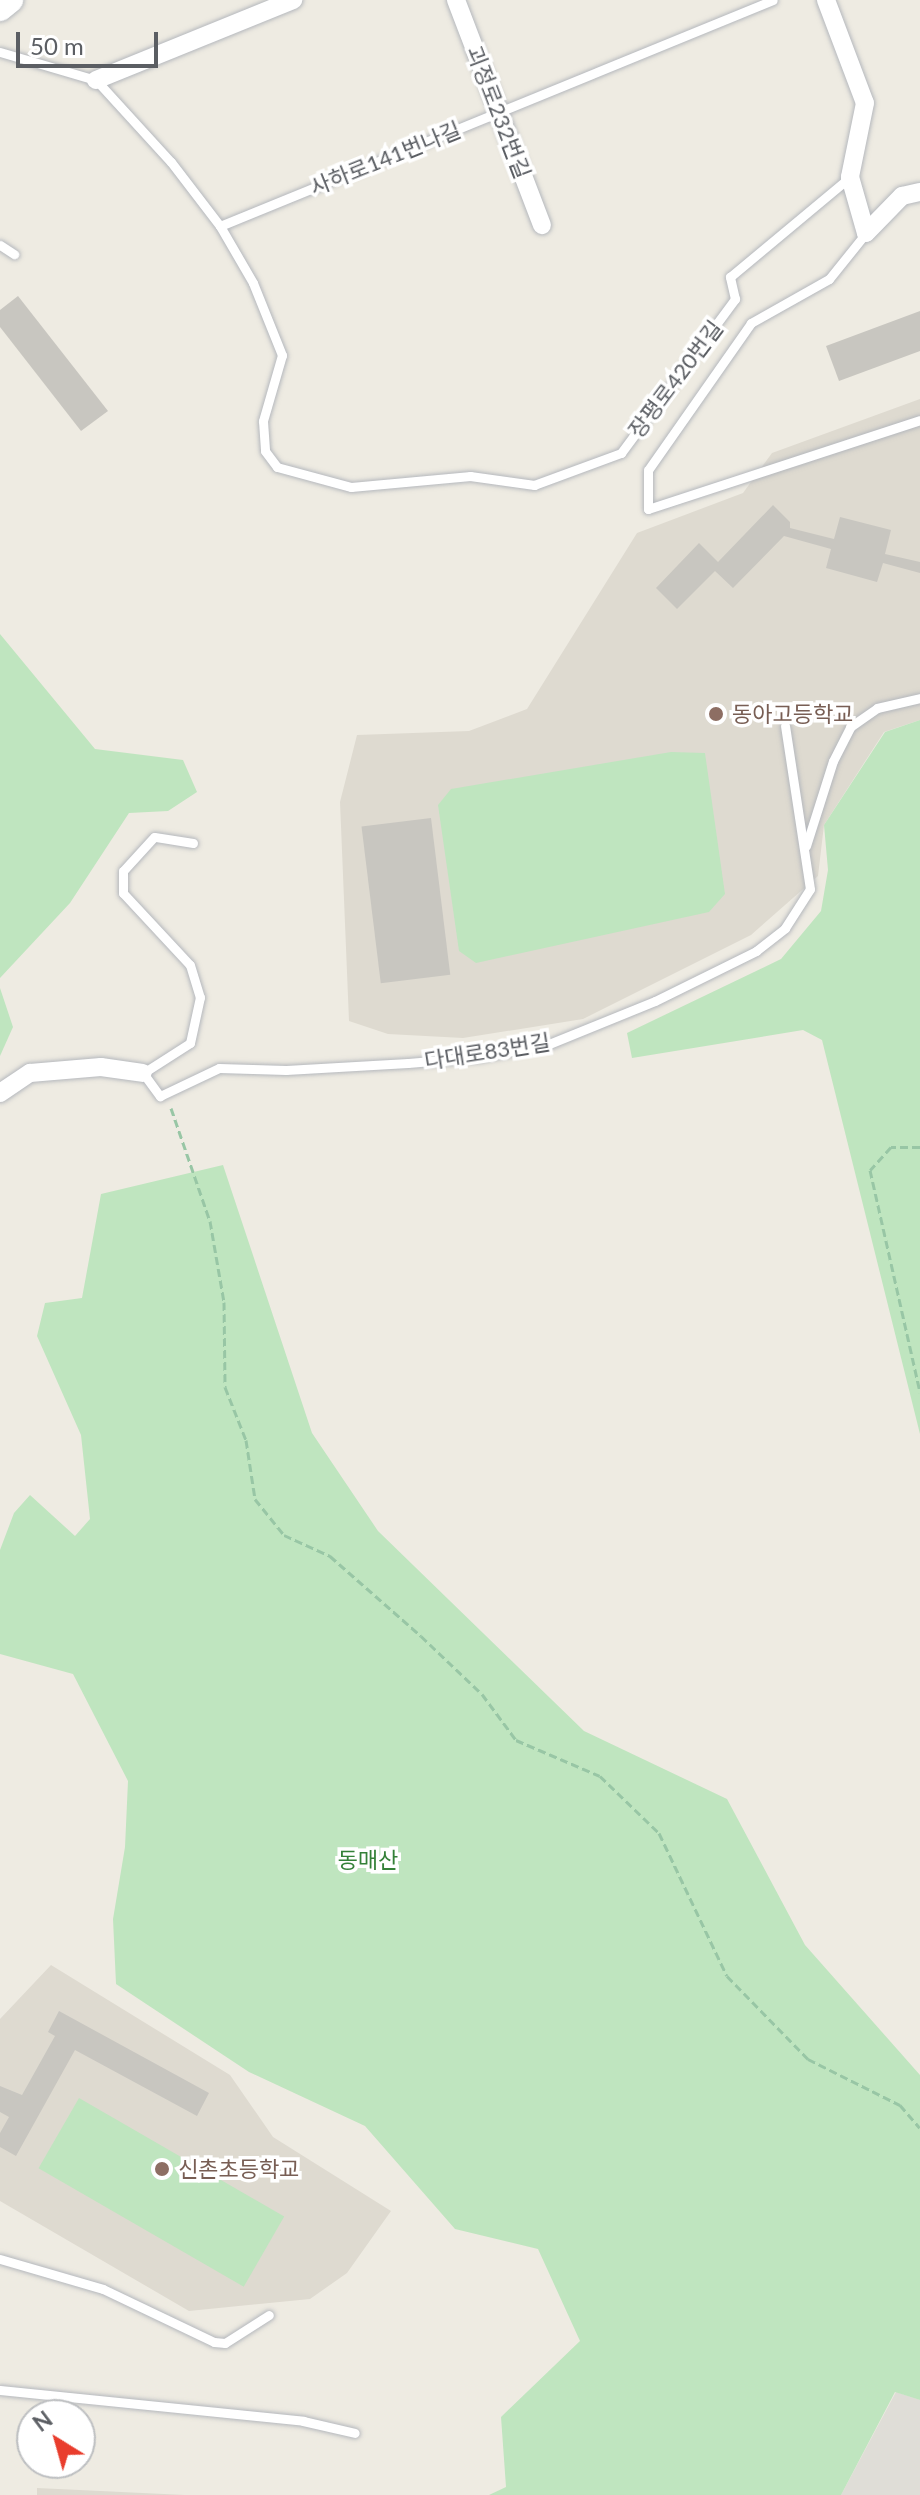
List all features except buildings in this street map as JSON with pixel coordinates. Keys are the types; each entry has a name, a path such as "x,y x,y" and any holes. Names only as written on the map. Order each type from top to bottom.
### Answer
{"main road":[{"path":"0,8 10,0"}],"street":[{"path":"96,80 293,0"},
{"name":"괴정로232번길","path":"456,0 542,225"},
{"path":"826,0 865,103 850,177 866,233 902,196 920,192"},
{"path":"0,1093 30,1073 101,1067 143,1073"}],"lane":[{"name":"사하로141번나길","path":"220,226 773,0"},
{"path":"0,52 96,80"},
{"name":"장평로420번길","path":"96,80 171,162 220,226 253,283 282,355 263,421 265,451 277,467 351,487 470,476 534,485 621,453 735,299 730,277 850,177"},
{"path":"866,233 829,279 751,323 664,442 648,470 648,509 920,420"},
{"path":"0,245 14,254"},
{"path":"804,851 833,761 850,727 877,708 920,698"},
{"name":"다대로83번길","path":"160,1096 219,1068 286,1070 408,1063 479,1057 549,1044 655,1001 756,951 785,928 810,889 785,726"},
{"path":"160,1096 143,1073 190,1043 200,997 190,965 123,893 123,871 154,837 193,843"},
{"path":"0,2259 103,2289 214,2342 225,2343 269,2315"},
{"path":"0,2390 303,2421 355,2433"}],"path":[{"path":"160,1096 174,1112 210,1221 224,1302 225,1387 246,1440 255,1499 284,1535 330,1556 421,1636 482,1694 516,1740 600,1776 659,1833 727,1976 808,2059 900,2105 920,2128"},
{"path":"920,1147 891,1147 870,1170 920,1392"}],"shaded area":[{"name":"동아고등학교","path":"920,399 920,720 884,732 824,825 818,876 751,935 583,1019 463,1038 388,1034 349,1021 340,802 357,735 469,731 527,709 637,533 743,493 772,453"},
{"name":"신촌초등학교","path":"51,1965 230,2075 273,2137 391,2211 347,2273 310,2299 189,2311 0,2201 0,2019"},
{"path":"896,2392 920,2400 920,2495 841,2495"},
{"path":"37,2488 185,2495 37,2495"}],"green space":[{"path":"0,634 95,749 183,760 197,792 168,811 129,813 70,903 0,978"},
{"path":"920,720 920,1434 822,1040 803,1030 632,1058 627,1033 781,959 821,911 828,870 824,825 885,732"},
{"path":"671,752 705,753 725,894 709,912 476,963 459,951 438,805 451,789"},
{"path":"0,988 13,1027 0,1056"},
{"name":"동매산","path":"223,1165 312,1433 378,1531 584,1731 727,1799 805,1945 920,2075 920,2400 895,2392 841,2495 489,2495 506,2487 501,2417 580,2341 538,2249 455,2229 365,2126 249,2072 116,1984 113,1919 125,1847 128,1781 73,1674 0,1654 0,1550 14,1513 30,1495 75,1536 90,1519 81,1435 37,1336 45,1303 82,1298 101,1194"},
{"path":"79,2098 284,2216 244,2287 38,2168"}],"place":[{"name":"동아고등학교","path":"716,714"},
{"name":"신촌초등학교","path":"162,2169"}]}
